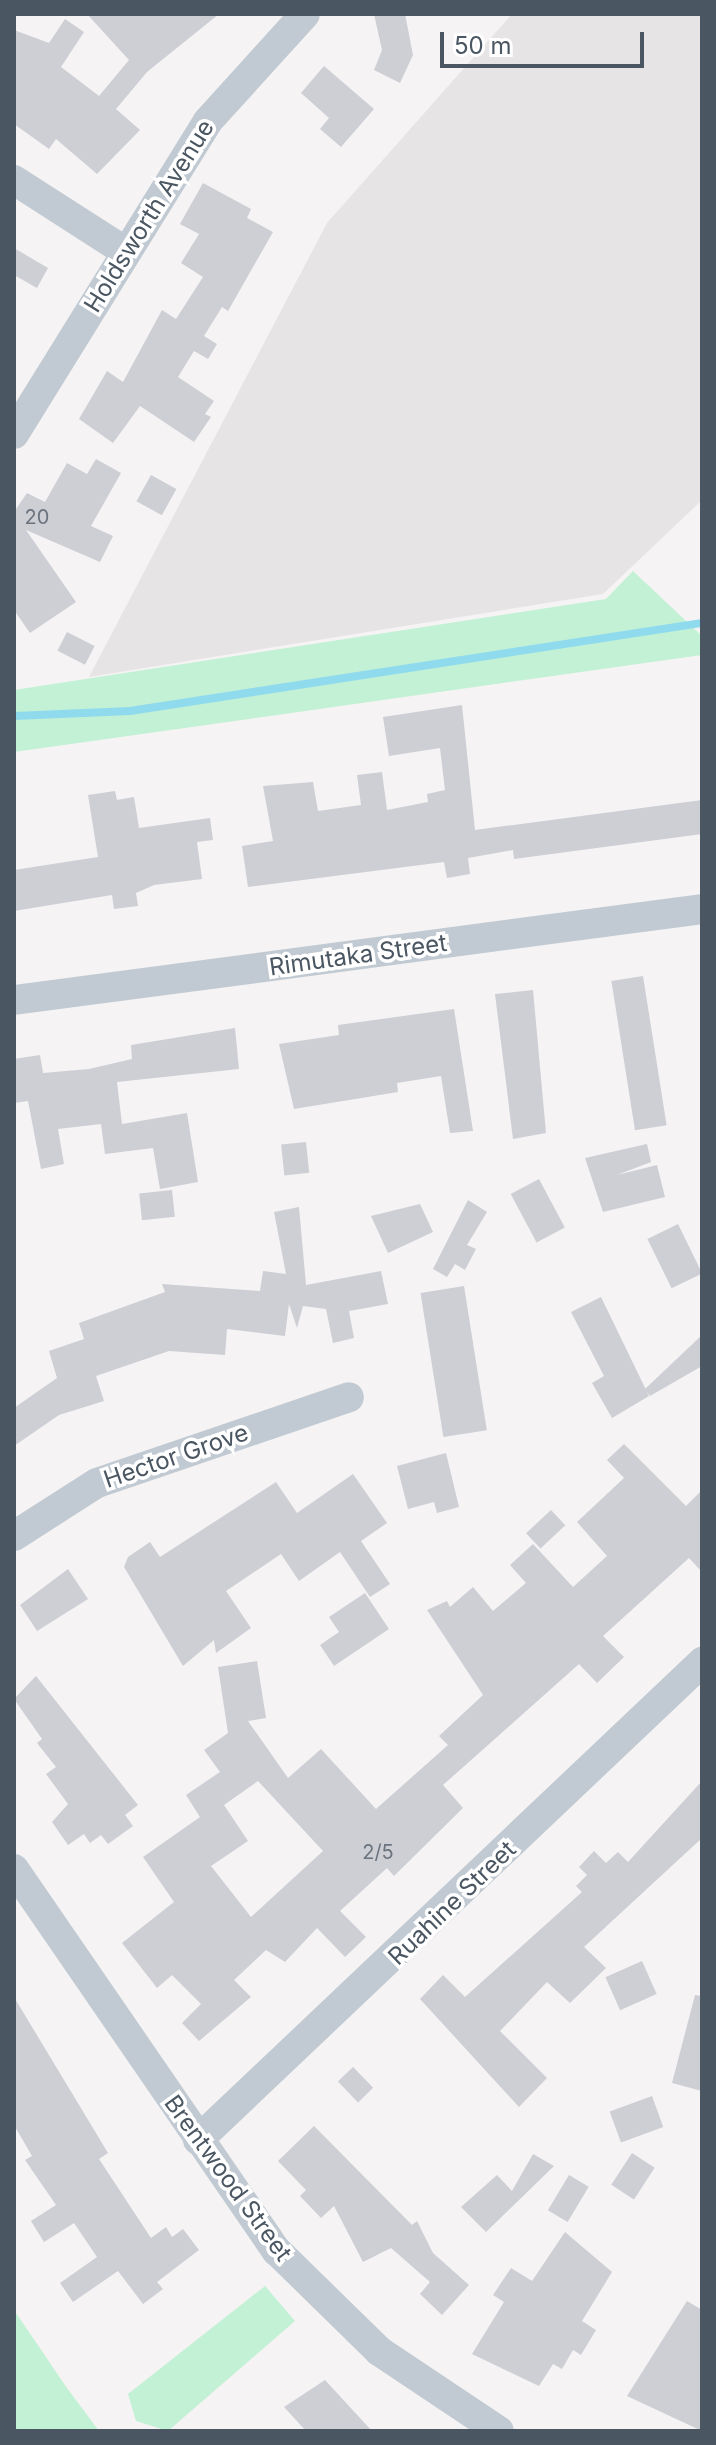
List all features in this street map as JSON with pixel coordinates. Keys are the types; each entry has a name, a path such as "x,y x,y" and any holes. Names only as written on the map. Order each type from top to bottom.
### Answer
{"street":[{"name":"Holdsworth Avenue","path":"14,434 208,121 305,14"},
{"path":"14,180 126,252"},
{"name":"Rimutaka Street","path":"14,1000 702,909"},
{"name":"Hector Grove","path":"14,1536 97,1483 349,1397"},
{"name":"Ruahine Street","path":"198,2140 702,1662"},
{"name":"Brentwood Street","path":"14,1869 277,2251 331,2309 427,2389 499,2431"}],"shaded area":[{"path":"512,14 702,14 702,500 603,594 89,677 327,223"}],"green space":[{"path":"633,571 702,636 702,655 14,752 14,690 606,599"},
{"path":"265,2286 295,2321 168,2431 136,2421 128,2394"},
{"path":"14,2310 67,2388 99,2431 14,2431"}],"building":[{"path":"87,14 219,14 147,72 116,109 140,130 97,174 56,139 49,149 14,124 14,30 49,43 65,19 84,32 61,67 99,96 129,60"},
{"path":"374,14 405,14 413,55 400,83 374,70 382,50"},
{"path":"324,66 374,109 341,147 320,129 329,118 301,93"},
{"path":"203,183 251,209 247,218 273,232 228,311 222,307 204,336 217,344 208,359 194,351 178,377 214,401 205,414 211,417 194,442 140,406 113,443 79,419 107,371 123,382 162,310 176,319 203,277 181,263 199,234 180,224"},
{"path":"14,248 48,268 37,288 14,275"},
{"path":"96,459 121,473 91,526 113,536 100,562 26,530 76,602 30,633 14,610 14,512 27,493 45,502 67,463 87,474"},
{"path":"151,475 176,489 162,515 136,501"},
{"path":"67,632 95,646 85,665 57,651"},
{"path":"462,705 475,830 702,800 702,834 514,859 513,850 468,858 470,874 447,878 444,862 248,887 242,846 273,841 263,786 313,782 318,811 361,805 357,775 382,772 387,810 428,802 427,794 445,790 440,748 389,756 383,717"},
{"path":"115,791 117,800 134,797 139,828 210,818 213,840 197,842 202,879 154,885 136,893 138,906 114,909 112,895 14,911 14,870 98,857 88,795"},
{"path":"643,976 667,1125 635,1130 611,981"},
{"path":"533,990 546,1133 513,1139 495,994"},
{"path":"454,1009 473,1131 450,1133 441,1076 397,1083 398,1092 294,1109 279,1044 339,1035 338,1025"},
{"path":"235,1028 239,1069 117,1082 122,1124 187,1113 198,1182 160,1189 153,1148 105,1154 101,1124 58,1129 64,1164 41,1169 28,1101 14,1103 14,1059 40,1055 43,1073 89,1069 132,1059 131,1045"},
{"path":"306,1142 309,1173 284,1175 281,1145"},
{"path":"647,1144 651,1162 617,1175 657,1165 665,1197 603,1212 585,1158"},
{"path":"539,1179 565,1228 537,1243 511,1194"},
{"path":"172,1190 175,1217 142,1220 139,1193"},
{"path":"468,1200 487,1212 467,1245 476,1249 465,1270 455,1264 447,1277 433,1269"},
{"path":"420,1204 433,1232 388,1253 371,1216"},
{"path":"299,1207 306,1285 381,1271 388,1304 349,1311 354,1338 333,1343 326,1309 303,1306 297,1328 289,1304 285,1336 227,1329 225,1355 169,1351 96,1376 104,1401 59,1415 14,1446 14,1408 57,1378 49,1351 84,1339 79,1323 165,1292 162,1284 260,1291 263,1271 286,1274 274,1212"},
{"path":"678,1224 702,1273 672,1288 647,1239"},
{"path":"464,1286 487,1430 443,1437 421,1293"},
{"path":"601,1297 649,1396 612,1418 592,1383 604,1376 571,1312"},
{"path":"702,1335 702,1366 650,1396 645,1389"},
{"path":"624,1444 686,1506 702,1490 702,1572 689,1558 603,1636 624,1657 597,1683 579,1664 443,1785 463,1808 394,1876 387,1868 340,1911 366,1937 345,1957 317,1928 285,1962 266,1950 234,1980 251,1997 199,2041 182,2023 201,2004 172,1975 157,1988 122,1943 174,1902 143,1857 200,1817 186,1795 220,1772 204,1750 228,1733 218,1667 257,1661 266,1718 248,1721 288,1778 321,1749 376,1809 448,1745 439,1736 483,1695 427,1610 447,1601 450,1607 473,1587 493,1611 526,1583 510,1565 533,1544 573,1587 607,1556 577,1522 624,1478 607,1460","holes":["258,1781 323,1851 251,1917 211,1866 248,1841 224,1805"]},
{"path":"446,1453 459,1507 437,1513 434,1502 408,1509 397,1466"},
{"path":"353,1474 387,1523 361,1541 390,1584 370,1597 340,1552 299,1581 281,1554 226,1591 251,1628 216,1653 214,1640 183,1666 124,1567 128,1557 150,1542 160,1557 276,1482 297,1513"},
{"path":"551,1510 565,1525 540,1549 526,1533"},
{"path":"68,1569 88,1599 37,1631 20,1605"},
{"path":"365,1593 389,1629 334,1666 320,1645 339,1632 329,1617"},
{"path":"36,1676 138,1805 125,1815 133,1826 108,1844 101,1835 90,1843 84,1834 68,1845 52,1822 68,1804 46,1774 56,1767 37,1743 42,1739 14,1699"},
{"path":"702,1781 702,1838 584,1947 606,1968 570,2003 547,1982 500,2031 547,2078 519,2107 420,1999 443,1975 465,1997 582,1892 576,1886 587,1875 579,1867 594,1851 606,1863 618,1852 628,1862"},
{"path":"642,1961 657,1994 620,2010 605,1977"},
{"path":"695,1995 702,1996 702,2091 672,2083"},
{"path":"14,1997 108,2153 99,2159 151,2238 166,2227 172,2237 183,2229 199,2250 157,2282 163,2289 143,2304 118,2271 73,2302 60,2283 97,2257 74,2223 44,2242 31,2221 56,2205 25,2160 32,2156 14,2125"},
{"path":"353,2067 373,2088 358,2102 338,2082"},
{"path":"652,2096 663,2127 621,2142 610,2111"},
{"path":"314,2126 412,2225 417,2221 433,2253 469,2285 442,2315 420,2294 430,2282 391,2248 363,2262 334,2206 321,2218 300,2196 306,2190 278,2161"},
{"path":"632,2153 655,2168 634,2200 611,2185"},
{"path":"533,2154 554,2166 486,2232 461,2207 497,2175 512,2191"},
{"path":"569,2175 589,2187 568,2222 548,2210"},
{"path":"565,2232 612,2272 582,2321 596,2330 581,2355 573,2350 562,2369 553,2364 539,2386 472,2354 504,2302 493,2295 511,2268 532,2281"},
{"path":"687,2301 702,2310 702,2431 627,2396"},
{"path":"325,2380 372,2431 306,2431 284,2407"}],"waterway":[{"path":"14,716 130,711 702,623"}]}
